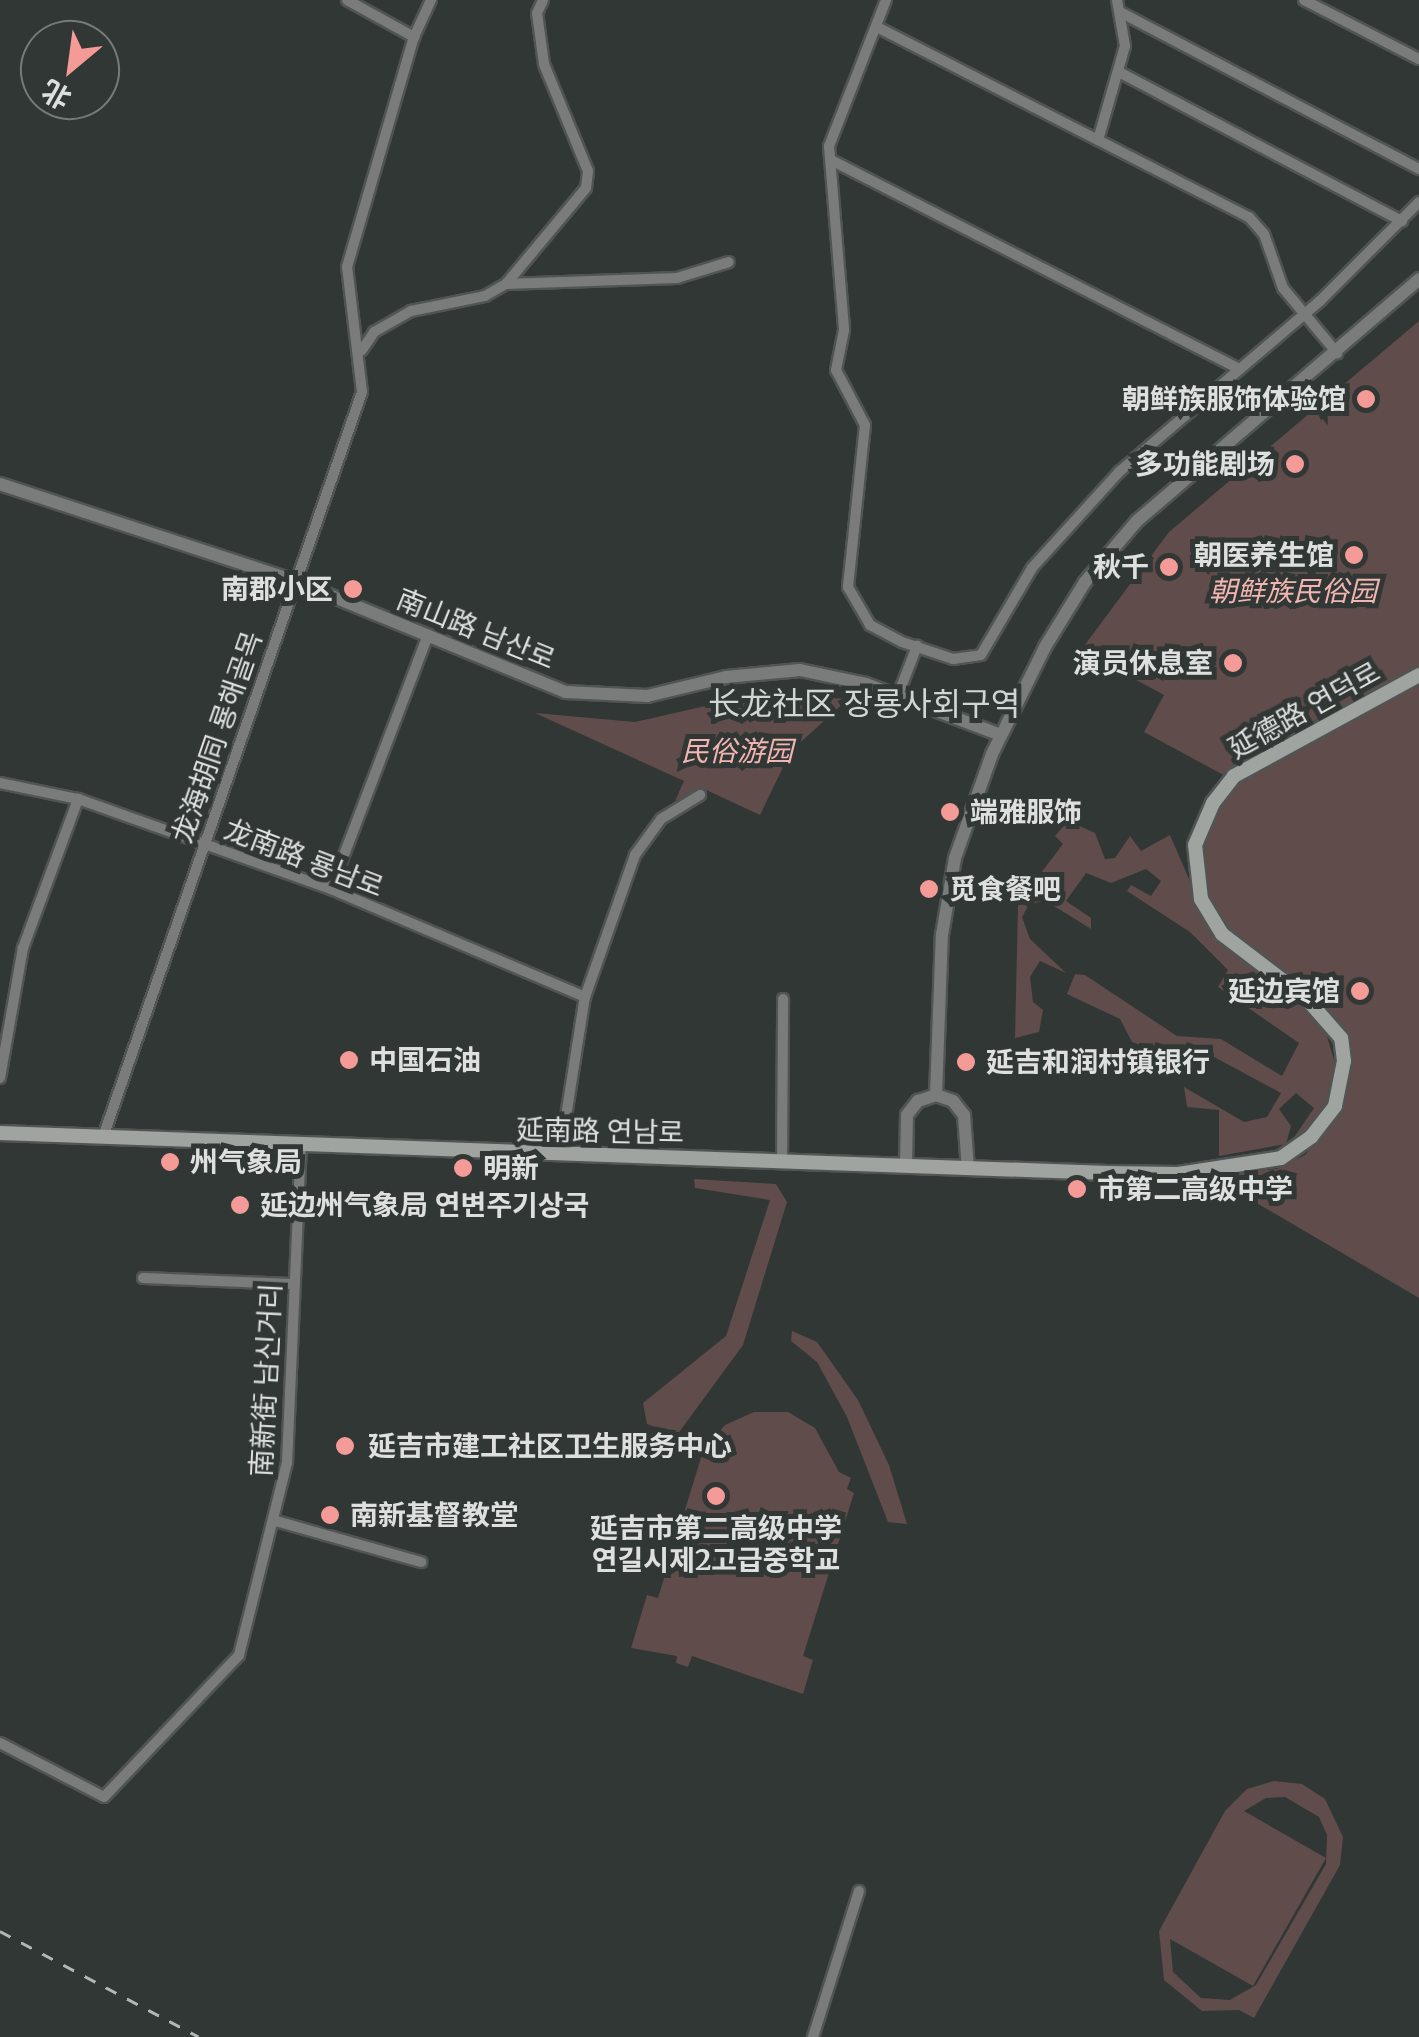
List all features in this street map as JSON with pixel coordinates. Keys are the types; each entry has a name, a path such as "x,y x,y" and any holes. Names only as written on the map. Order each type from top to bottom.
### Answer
{"main road":[{"name":"延德路 연덕로","path":"1200,1170 1260,1164 1297,1149 1336,1106 1344,1061 1341,1038 1327,1020 1234,947 1210,918 1194,857 1206,815 1221,790 1252,764 1419,675"},
{"name":"延南路 연남로","path":"0,1133 968,1169 1200,1170"}],"street":[{"path":"347,0 414,37"},
{"path":"389,322 362,350 350,321 347,267 414,37 431,0"},
{"path":"506,284 586,188 588,171 544,64 537,13 543,0"},
{"path":"886,0 831,134 844,330 836,370 864,424 848,587 870,624 917,646 953,659 981,654 1032,568 1142,450 1304,314 1419,202"},
{"path":"1305,0 1419,59"},
{"path":"1098,140 1124,46 1118,6"},
{"path":"1118,6 1419,169"},
{"path":"877,27 1249,218 1264,234 1282,288 1337,353"},
{"path":"1119,72 1402,221"},
{"path":"832,160 1238,368"},
{"path":"350,321 370,329 506,284 677,278 729,262"},
{"path":"936,1095 950,883 968,816 1001,734 1056,627 1119,540 1217,449 1337,353 1419,279"},
{"name":"龙海胡同 룡해골목","path":"104,1137 362,392 362,350"},
{"name":"南山路 남산로","path":"0,484 295,581 533,682 611,699 800,670 898,694 1001,734"},
{"path":"331,889 428,637"},
{"path":"898,694 917,646"},
{"name":"龙南路 룡남로","path":"0,783 78,799 331,889 585,997"},
{"path":"560,1154 585,997 634,855 661,818 700,795"},
{"path":"0,1078 23,948 78,799"},
{"path":"782,1161 783,1000"},
{"path":"906,1166 907,1116 918,1100 936,1095 953,1101 964,1115 968,1169"},
{"name":"南新街 남신거리","path":"0,1743 104,1797 239,1654 276,1520 287,1464 301,1145"},
{"path":"143,1278 293,1284"},
{"path":"276,1520 421,1562"},
{"path":"813,2037 859,1891"}],"green space":[{"name":"朝鲜族民俗园","path":"1419,321 1419,667 1273,742 1229,778 1144,732 1164,695 1081,650 1169,532"},
{"name":"延边宾馆","path":"1419,683 1419,1298 1209,1175 1277,1169 1305,1155 1339,1117 1349,1080 1337,1026 1233,939 1199,883 1203,827 1240,781"},
{"name":"民俗游园","path":"758,694 848,699 791,751 760,815 702,788 675,801 684,781 535,713 635,722"},
{"path":"1064,819 1095,833 1105,859 1115,858 1130,836 1141,851 1170,835 1214,937 1323,1023 1338,1073 1334,1100 1308,1135 1293,1139 1314,1108 1296,1093 1279,1109 1291,1126 1286,1144 1219,1156 1219,1110 1187,1107 1184,1087 1244,1122 1267,1117 1281,1093 1192,1045 1178,1059 1132,1042 1120,1019 1067,994 1075,974 1085,975 1177,1036 1221,1039 1282,1076 1299,1043 1218,987 1228,970 1190,932 1127,891 1131,885 1151,896 1161,881 1146,869 1111,883 1086,873 1066,901 1091,918 1091,929 1046,901 1029,904 1022,917 1030,939 1066,973 1040,961 1030,977 1033,1002 1043,1010 1039,1032 1015,1038 1018,903 1063,844 1055,836"},
{"path":"694,1179 776,1184 787,1202 743,1345 677,1435 647,1424 643,1403 726,1336 770,1200 695,1188"},
{"path":"792,1331 817,1342 858,1400 889,1465 907,1524 888,1522 847,1417 817,1362 791,1341"},
{"path":"754,1412 788,1412 815,1428 839,1472 851,1478 847,1489 854,1493 803,1656 813,1660 803,1694 692,1656 688,1667 676,1663 677,1656 631,1648 647,1595 658,1598 703,1451 725,1425"},
{"path":"1274,1781 1302,1784 1325,1799 1343,1837 1340,1865 1254,2018 1239,2010 1202,2011 1164,1980 1159,1931 1225,1811 1247,1789","holes":["1285,1797 1319,1817 1327,1835 1326,1864 1256,1985 1230,2000 1201,1998 1173,1972 1170,1939 1253,1986 1326,1858 1244,1811 1266,1798"]}],"railway":[{"path":"0,1931 199,2037"}],"place":[{"name":"朝鲜族服饰体验馆","path":"1366,399"},
{"name":"多功能剧场","path":"1295,464"},
{"name":"朝医养生馆","path":"1354,555"},
{"name":"秋千","path":"1169,567"},
{"name":"南郡小区","path":"353,589"},
{"name":"演员休息室","path":"1233,663"},
{"name":"端雅服饰","path":"950,812"},
{"name":"觅食餐吧","path":"929,889"},
{"name":"延边宾馆","path":"1360,991"},
{"name":"中国石油","path":"349,1060"},
{"name":"延吉和润村镇银行","path":"966,1062"},
{"name":"州气象局","path":"170,1162"},
{"name":"明新","path":"463,1168"},
{"name":"市第二高级中学","path":"1077,1189"},
{"name":"延边州气象局 연변주기상국","path":"240,1205"},
{"name":"延吉市建工社区卫生服务中心","path":"345,1446"},
{"name":"延吉市第二高级中学 연길시제2고급중학교","path":"716,1496"},
{"name":"南新基督教堂","path":"330,1515"}],"district":[{"name":"长龙社区 장룡사회구역","path":"864,704"}]}
